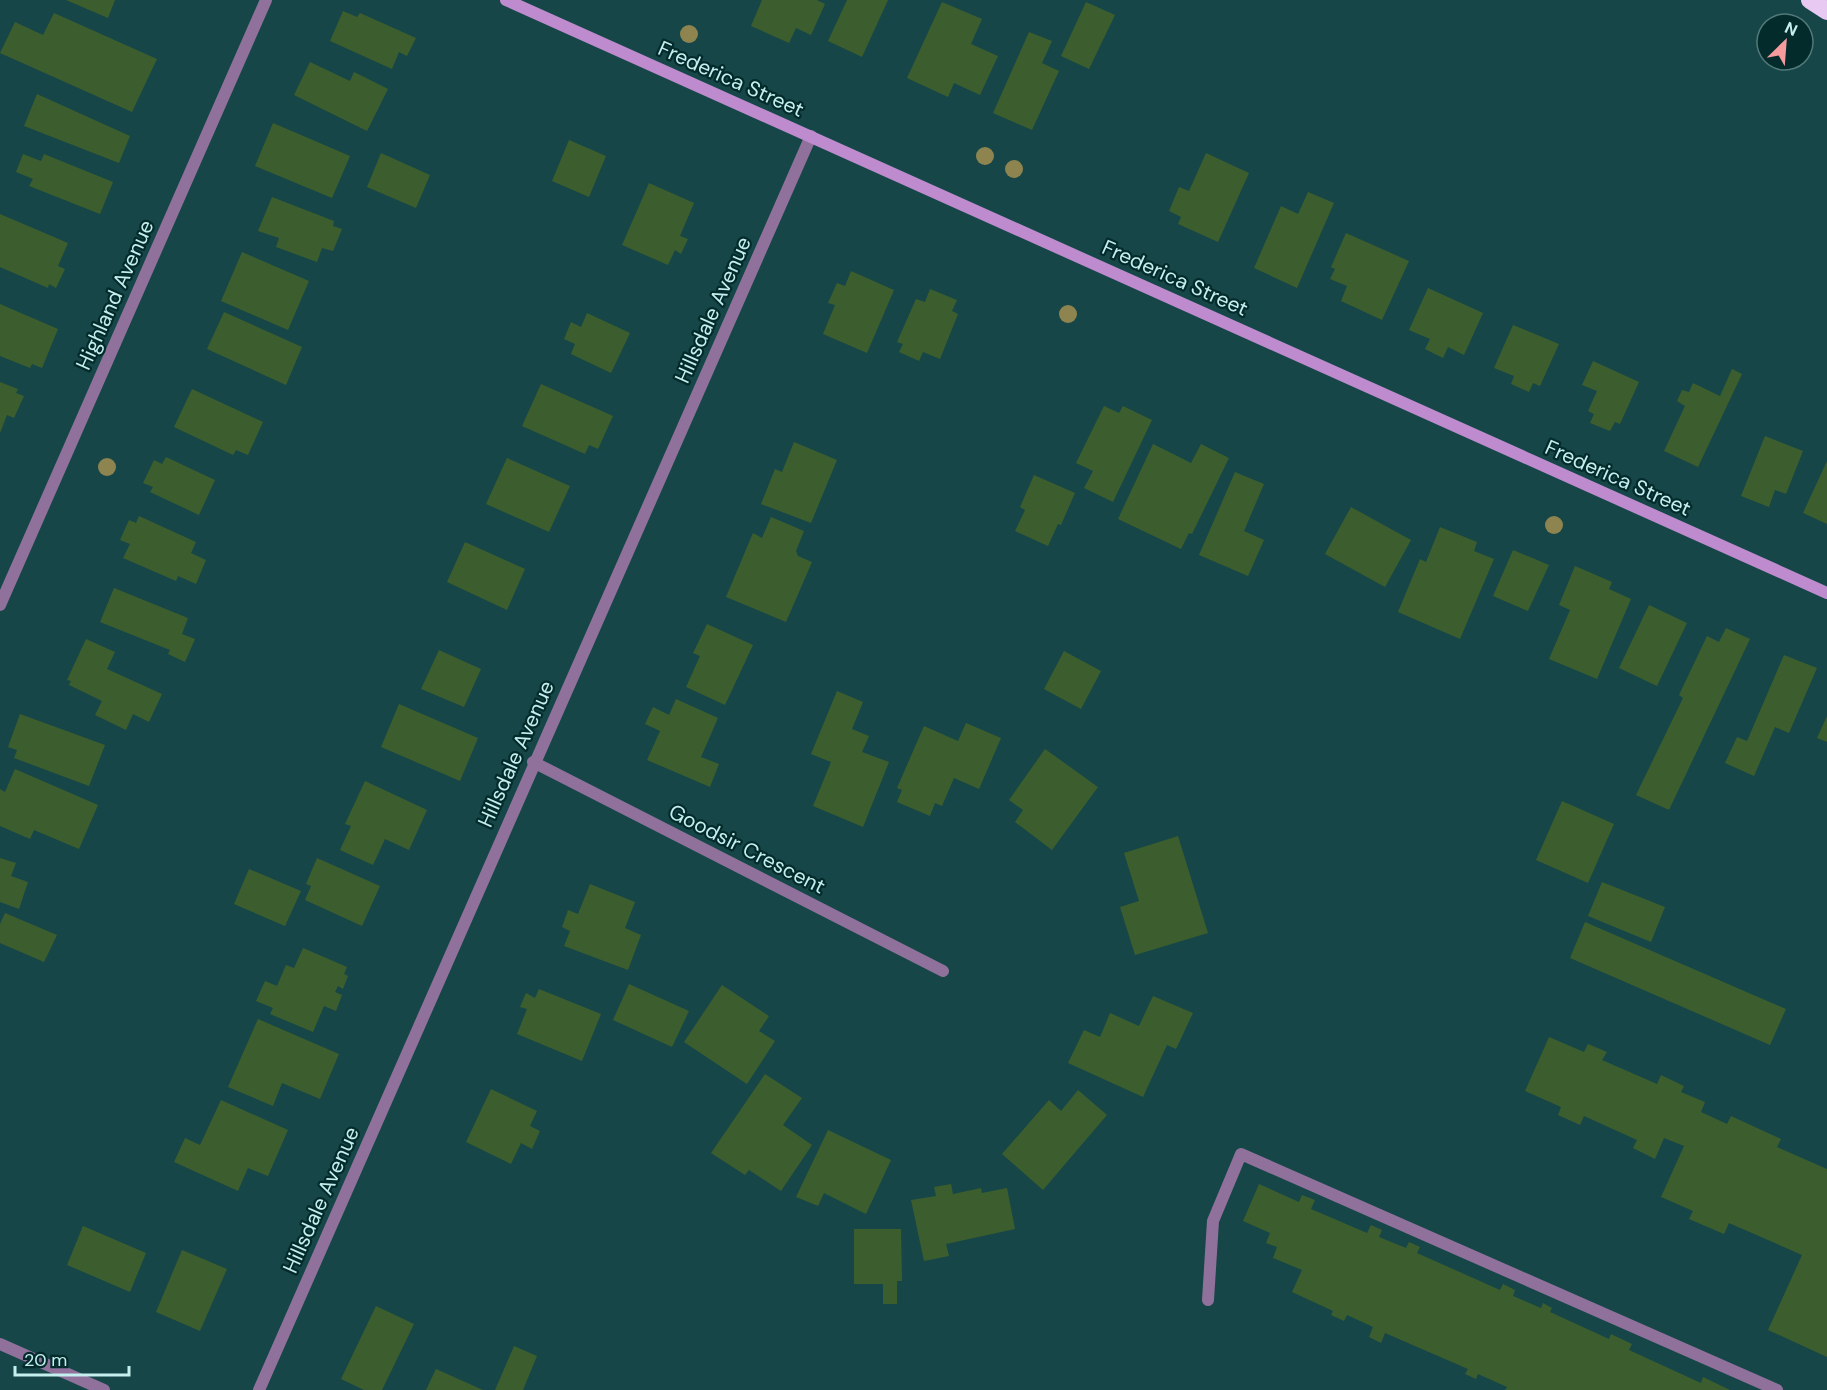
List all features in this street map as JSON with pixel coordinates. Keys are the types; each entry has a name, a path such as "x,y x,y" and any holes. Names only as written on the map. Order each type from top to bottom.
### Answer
{"highway":[{"path":"1810,0 1827,11"}],"street":[{"name":"Highland Avenue","path":"0,605 266,0"},
{"name":"Frederica Street","path":"506,0 1827,593"},
{"name":"Hillsdale Avenue","path":"259,1390 533,762 811,136"},
{"name":"Goodsir Crescent","path":"533,762 943,971"},
{"path":"1208,1300 1213,1221 1241,1154 1777,1390"},
{"path":"0,1344 104,1390"}],"building":[{"path":"66,0 115,0 108,18"},
{"path":"762,0 817,0 825,4 811,35 796,28 789,43 751,26"},
{"path":"847,0 888,0 862,57 828,41"},
{"path":"942,2 982,19 971,44 998,56 980,95 954,83 948,97 907,78"},
{"path":"1086,2 1115,15 1089,69 1061,56"},
{"path":"343,11 357,17 360,13 416,38 407,56 399,52 392,69 330,41"},
{"path":"54,13 157,59 132,112 0,53 15,22 43,35"},
{"path":"1029,32 1052,41 1042,63 1059,71 1032,130 993,113"},
{"path":"310,62 350,81 354,72 388,89 367,131 294,95"},
{"path":"37,94 130,136 119,163 24,126"},
{"path":"273,123 350,156 332,198 255,166"},
{"path":"569,140 606,156 589,197 552,181"},
{"path":"381,153 430,175 416,208 367,187"},
{"path":"1206,153 1249,173 1218,242 1178,224 1181,217 1169,211 1179,187 1189,191"},
{"path":"23,154 41,161 44,154 113,182 100,214 29,186 33,179 16,172"},
{"path":"649,183 694,203 680,236 688,239 681,254 675,250 668,265 622,245"},
{"path":"1308,192 1334,203 1297,288 1254,268 1281,206 1298,214"},
{"path":"272,197 334,221 333,226 342,229 333,251 322,248 317,262 276,247 279,238 258,231"},
{"path":"0,214 68,243 58,266 65,269 56,288 49,284 48,288 0,267"},
{"path":"1346,233 1409,261 1382,320 1341,301 1347,286 1330,279 1335,269 1331,267"},
{"path":"242,252 309,281 288,330 221,301"},
{"path":"851,271 894,290 867,353 823,334 835,305 828,303 837,283 845,286"},
{"path":"1428,288 1483,313 1464,355 1448,347 1443,358 1425,349 1430,339 1409,330"},
{"path":"930,289 957,300 952,311 958,314 940,359 923,352 919,361 899,352 903,344 897,342 916,299 925,302"},
{"path":"0,304 58,329 42,368 32,364 30,368 0,356"},
{"path":"224,312 302,347 286,385 207,349"},
{"path":"587,313 630,333 611,373 571,354 575,344 564,339 571,322 581,327"},
{"path":"1513,325 1559,344 1540,386 1533,383 1529,392 1511,384 1514,376 1494,368"},
{"path":"1593,361 1639,382 1620,424 1615,422 1610,431 1590,423 1594,414 1588,411 1597,391 1582,385"},
{"path":"1732,369 1742,374 1698,467 1664,451 1685,406 1677,401 1682,390 1689,392 1693,383 1720,396"},
{"path":"0,382 18,389 16,393 24,396 14,418 7,415 0,433"},
{"path":"541,384 613,416 598,449 589,445 585,454 522,426"},
{"path":"192,389 263,422 248,455 236,450 233,455 174,427"},
{"path":"1104,406 1119,413 1123,406 1152,420 1113,502 1084,488 1093,471 1076,463"},
{"path":"1765,436 1803,451 1786,494 1775,490 1769,507 1741,496"},
{"path":"794,442 837,460 811,523 761,504 775,469 782,472"},
{"path":"1153,444 1191,463 1201,444 1229,458 1192,534 1189,533 1181,549 1118,519"},
{"path":"166,457 215,480 199,515 150,492 153,487 143,483 154,460 162,464"},
{"path":"507,458 570,486 549,532 486,504"},
{"path":"1827,461 1827,524 1803,513"},
{"path":"1235,472 1264,484 1244,531 1264,540 1248,576 1199,555"},
{"path":"1034,475 1075,493 1061,525 1058,524 1048,546 1015,531 1025,510 1020,507"},
{"path":"1351,507 1411,540 1385,587 1325,554"},
{"path":"139,516 196,542 191,553 206,560 196,584 178,576 176,581 123,558 130,544 120,540 129,520 136,523"},
{"path":"771,517 804,531 796,551 798,556 812,562 786,622 726,597 753,533 762,538"},
{"path":"1440,527 1477,542 1474,551 1494,559 1460,639 1398,612 1420,559 1426,562"},
{"path":"465,542 525,569 507,610 447,582"},
{"path":"1513,550 1549,565 1528,611 1493,596"},
{"path":"1575,566 1612,582 1609,589 1631,599 1597,679 1549,659 1570,610 1559,605"},
{"path":"114,588 188,618 182,634 195,639 185,662 168,654 170,650 100,622"},
{"path":"1649,605 1687,623 1657,686 1619,668"},
{"path":"707,624 753,645 725,705 686,687 700,656 693,653"},
{"path":"1726,628 1750,639 1669,810 1636,795 1683,698 1679,695 1707,636 1719,642"},
{"path":"86,639 115,652 107,669 162,694 149,722 133,714 126,730 95,715 102,701 69,685 71,681 67,680"},
{"path":"439,650 481,669 464,707 421,689"},
{"path":"1064,651 1101,671 1081,709 1044,689"},
{"path":"1784,655 1817,668 1789,733 1775,727 1754,776 1725,763 1737,737 1747,741"},
{"path":"837,691 863,702 852,729 869,736 862,752 889,762 863,827 813,806 831,762 811,754"},
{"path":"676,699 718,718 701,757 719,764 710,787 647,760 660,731 645,724 653,707 669,715"},
{"path":"399,704 478,738 460,781 381,747"},
{"path":"20,714 105,745 89,786 14,758 17,750 8,747"},
{"path":"1827,716 1827,742 1817,738"},
{"path":"966,723 1001,738 979,789 954,778 942,806 935,803 930,816 897,802 902,790 897,788 924,726 958,741"},
{"path":"1045,749 1098,787 1052,850 1015,822 1023,810 1009,800"},
{"path":"15,769 98,805 79,849 34,830 30,839 0,826 0,789 5,792"},
{"path":"365,781 427,810 409,850 385,839 373,865 340,850 351,826 345,824"},
{"path":"1562,801 1614,824 1588,883 1536,860"},
{"path":"1178,836 1208,933 1135,955 1120,907 1139,901 1124,853"},
{"path":"0,858 16,863 11,876 28,882 19,909 0,902"},
{"path":"317,858 380,886 362,926 305,900 311,886 306,884"},
{"path":"249,869 301,891 285,926 234,904"},
{"path":"1602,882 1665,907 1651,942 1588,916"},
{"path":"590,884 635,902 625,928 641,935 628,970 564,946 570,931 562,927 568,910 578,914"},
{"path":"5,913 57,935 44,962 0,943 0,924"},
{"path":"1585,922 1786,1009 1770,1045 1570,958"},
{"path":"303,948 347,967 344,974 348,976 343,989 338,986 335,992 342,995 336,1011 324,1006 313,1032 270,1014 273,1008 256,1001 265,981 277,986 286,965 294,968"},
{"path":"629,984 689,1011 672,1047 613,1020"},
{"path":"722,985 769,1016 759,1031 775,1041 747,1084 684,1042"},
{"path":"539,989 601,1014 582,1061 517,1034 527,1009 520,1007 526,993 535,998"},
{"path":"1153,996 1193,1013 1176,1049 1167,1045 1143,1097 1068,1063 1084,1030 1100,1037 1110,1013 1139,1026"},
{"path":"258,1019 339,1054 320,1099 282,1083 273,1106 228,1087"},
{"path":"1549,1037 1584,1052 1588,1044 1607,1052 1602,1060 1657,1084 1661,1075 1684,1086 1681,1092 1705,1102 1701,1112 1727,1124 1731,1116 1781,1139 1777,1147 1827,1169 1827,1357 1768,1330 1802,1255 1729,1223 1724,1234 1689,1219 1693,1211 1661,1197 1684,1146 1664,1138 1655,1159 1633,1148 1637,1140 1584,1116 1580,1125 1558,1115 1561,1107 1525,1091"},
{"path":"765,1074 802,1098 783,1125 812,1145 781,1191 749,1170 745,1175 711,1153"},
{"path":"491,1089 537,1111 530,1126 540,1131 532,1149 521,1143 511,1164 466,1142"},
{"path":"1078,1090 1107,1115 1043,1190 1002,1154 1049,1100 1061,1111"},
{"path":"221,1100 288,1130 268,1176 248,1168 238,1191 174,1162 185,1138 200,1145"},
{"path":"828,1130 891,1160 866,1214 824,1193 818,1206 796,1197"},
{"path":"951,1184 953,1194 981,1188 982,1193 1007,1188 1015,1229 946,1244 949,1256 924,1261 911,1200 936,1196 934,1187"},
{"path":"1259,1184 1299,1202 1302,1195 1315,1200 1311,1209 1367,1233 1371,1225 1382,1230 1379,1237 1406,1248 1409,1242 1420,1247 1417,1253 1500,1290 1503,1284 1515,1290 1513,1296 1541,1308 1543,1303 1552,1308 1550,1312 1609,1339 1611,1334 1632,1344 1629,1350 1701,1383 1703,1377 1730,1390 1505,1390 1507,1387 1478,1374 1476,1379 1465,1374 1468,1369 1385,1333 1381,1343 1369,1337 1373,1327 1347,1315 1344,1321 1331,1315 1333,1311 1292,1292 1302,1270 1273,1258 1277,1247 1266,1243 1270,1233 1243,1221"},
{"path":"83,1226 146,1253 130,1292 67,1265"},
{"path":"854,1229 901,1229 902,1281 897,1281 897,1304 883,1304 883,1284 854,1284"},
{"path":"182,1250 227,1269 200,1331 156,1312"},
{"path":"376,1306 414,1324 382,1390 364,1390 341,1379"},
{"path":"514,1346 537,1356 523,1390 495,1390"},
{"path":"436,1369 483,1390 426,1390"}]}
